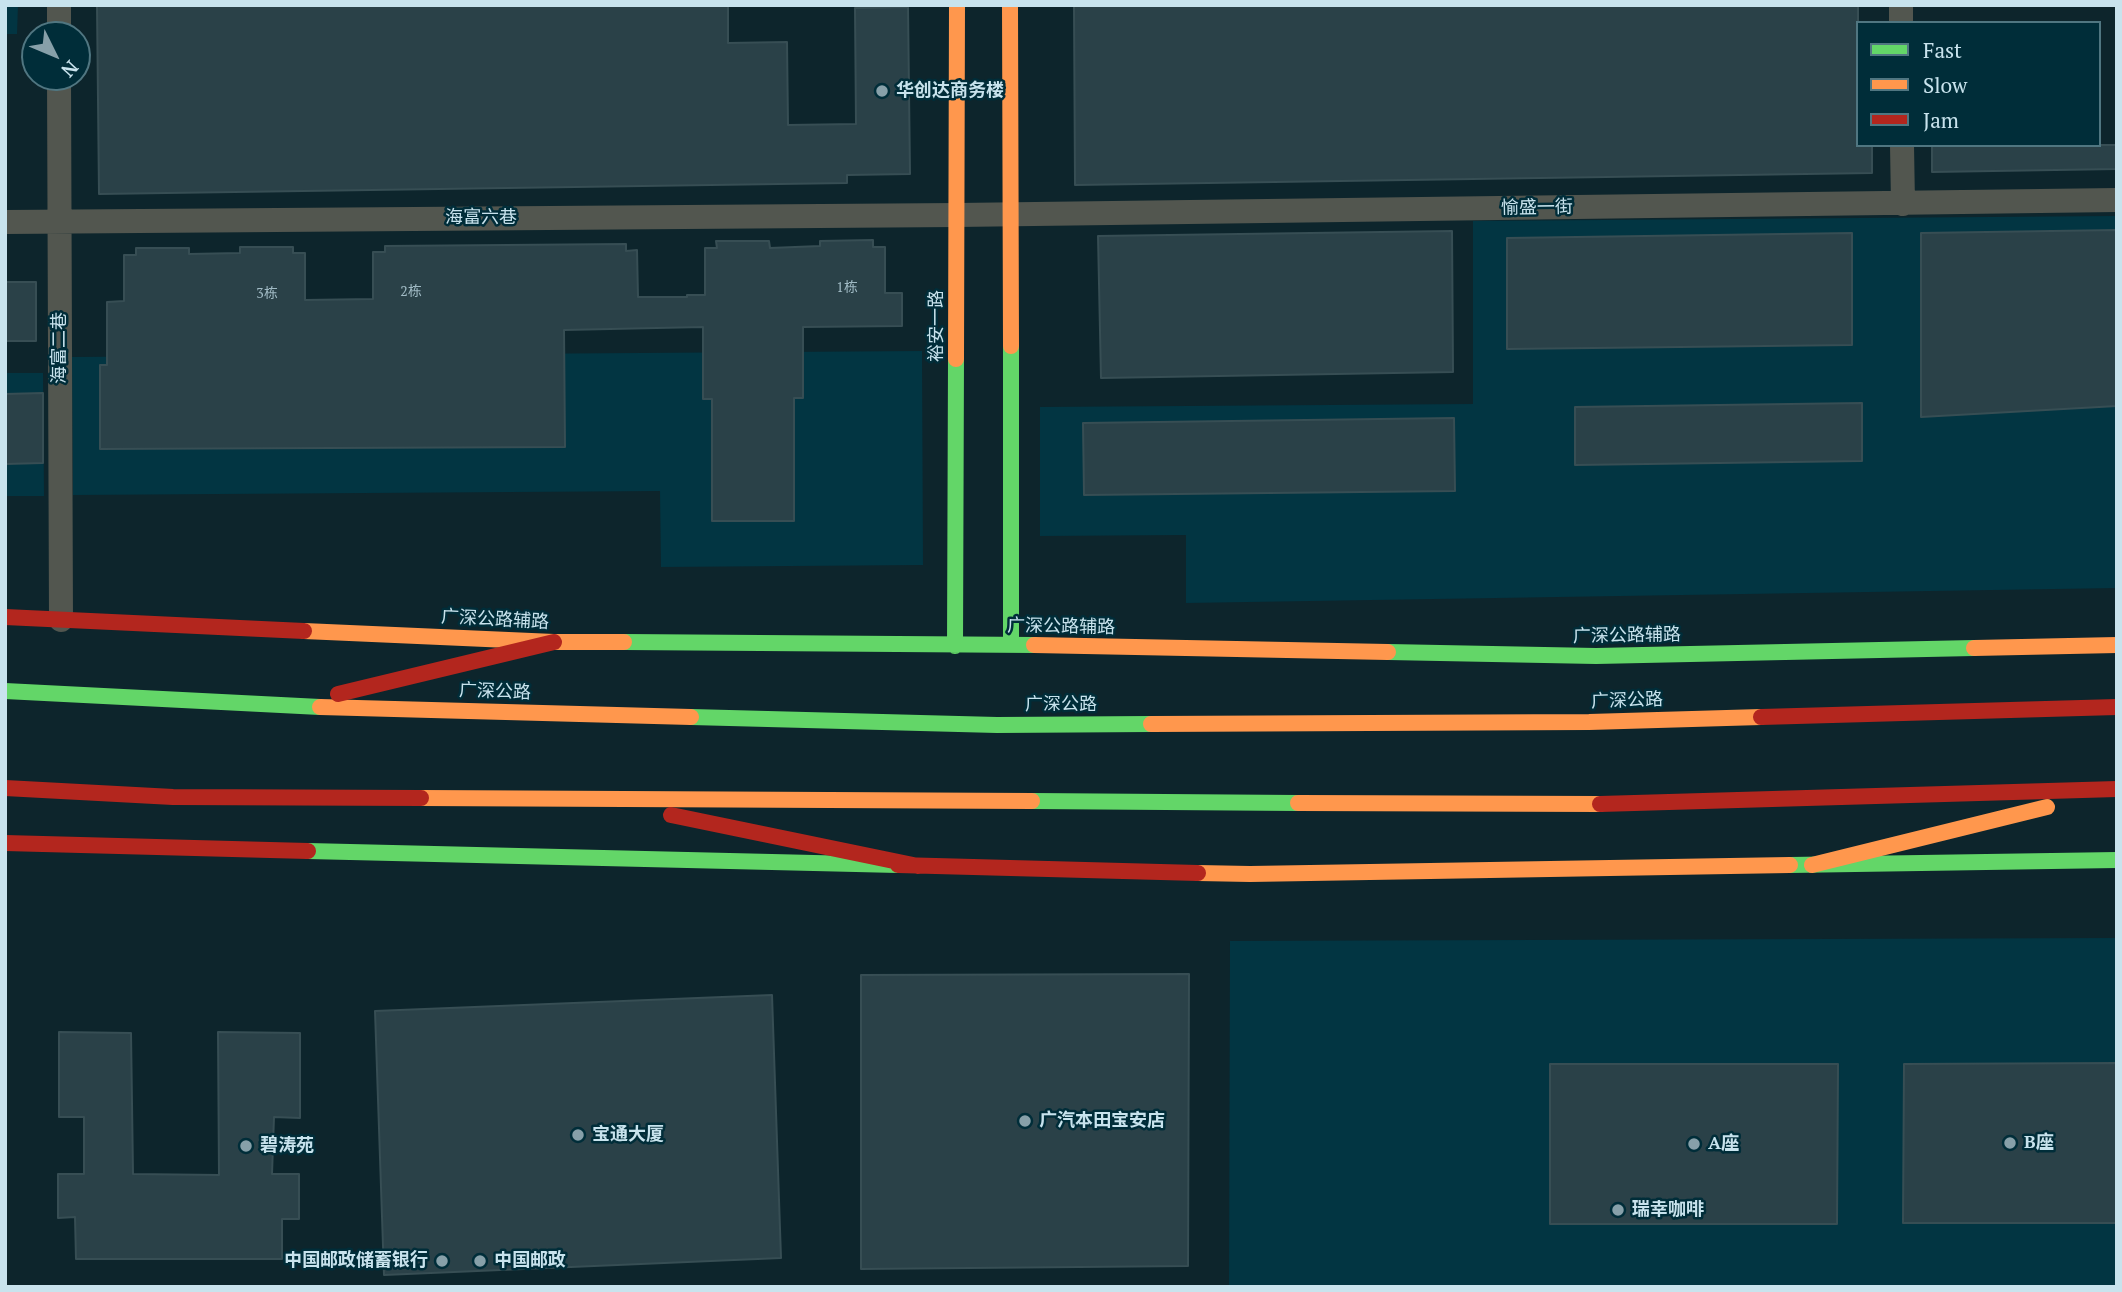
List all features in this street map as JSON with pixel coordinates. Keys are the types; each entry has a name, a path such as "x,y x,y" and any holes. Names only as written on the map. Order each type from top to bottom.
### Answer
{"main road":[{"name":"裕安一路","path":"955,646 957,5"},
{"path":"1010,5 1011,645"},
{"name":"广深公路辅路","path":"5,617 554,642 1011,645 1595,656 2117,645"},
{"path":"288,706 554,642"},
{"name":"广深公路","path":"5,691 288,706 997,725 1589,722 2117,707"},
{"path":"5,788 173,797 1595,804 2117,789"},
{"path":"1812,865 2117,789"},
{"path":"5,794 65,791"},
{"path":"587,798 918,866"},
{"path":"5,843 1251,874 2117,860"}],"street":[{"name":"海富二巷","path":"59,91 61,620"},
{"path":"1902,147 1903,204"},
{"name":"愉盛一街","path":"957,215 2117,200"},
{"name":"海富六巷","path":"5,222 957,215"}],"shaded area":[{"path":"5,5 18,5 17,34 5,34"},
{"path":"2117,216 2117,588 1186,603 1186,535 1040,536 1040,407 1473,404 1473,221"},
{"path":"922,351 923,565 661,567 660,491 73,495 72,357"},
{"path":"5,373 43,373 44,496 5,496"},
{"path":"2117,938 2117,1287 1229,1287 1230,941"}],"building":[{"path":"97,5 728,5 728,43 787,42 788,125 856,124 855,8 908,7 910,174 847,175 847,183 99,194"},
{"path":"1074,5 1858,5 1856,147 1872,147 1872,173 1075,185"},
{"path":"2117,145 2117,169 1932,172 1932,147"},
{"path":"2117,230 2117,406 1921,417 1921,233"},
{"path":"1452,231 1453,372 1101,378 1098,236"},
{"path":"1852,233 1852,345 1507,349 1507,238"},
{"path":"873,240 873,247 885,247 885,293 902,293 902,326 803,327 803,398 794,398 794,521 712,521 712,399 703,399 703,327 564,330 565,447 100,449 100,365 107,365 107,302 124,301 124,255 136,255 136,248 189,248 189,254 240,253 240,247 293,247 293,253 305,253 305,300 373,299 373,252 385,252 385,246 626,244 626,251 637,250 638,297 687,297 705,295 705,248 717,248 716,241 769,241 770,248 820,246 820,241"},
{"path":"5,282 36,282 36,341 5,341"},
{"path":"43,393 43,463 5,464 5,394"},
{"path":"1862,403 1862,461 1575,465 1575,407"},
{"path":"1454,418 1455,491 1084,495 1083,423"},
{"name":"广汽本田宝安店","path":"1189,974 1188,1266 861,1269 861,975"},
{"name":"宝通大厦","path":"772,995 781,1258 384,1275 375,1011"},
{"name":"碧涛苑","path":"59,1032 131,1033 133,1174 219,1175 218,1032 300,1033 300,1118 274,1117 272,1174 299,1174 299,1219 282,1219 282,1259 76,1259 75,1217 58,1218 58,1174 84,1174 84,1117 59,1117"},
{"name":"B座","path":"2117,1063 2117,1223 1903,1223 1904,1064"},
{"name":"A座","path":"1550,1064 1838,1064 1837,1224 1550,1224"}],"traffic: fast":[{"path":"1011,346 1011,645"},
{"path":"955,646 956,359"},
{"path":"624,642 1034,645"},
{"path":"1388,652 1596,656 1974,648"},
{"path":"5,691 320,707"},
{"path":"691,717 997,725 1151,724"},
{"path":"1032,801 1298,803"},
{"path":"308,851 898,865"},
{"path":"1790,865 2117,860"}],"traffic: slow":[{"path":"956,359 957,5"},
{"path":"1010,5 1011,346"},
{"path":"304,631 554,642 624,642"},
{"path":"1034,645 1388,652"},
{"path":"1974,648 2117,645"},
{"path":"320,707 691,717"},
{"path":"1151,724 1589,722 1761,717"},
{"path":"421,798 1032,801"},
{"path":"1298,803 1600,804"},
{"path":"1812,865 2047,807"},
{"path":"1198,873 1790,865"}],"traffic: jam":[{"path":"5,617 304,631"},
{"path":"338,694 554,642"},
{"path":"1761,717 2117,707"},
{"path":"5,788 173,797 421,798"},
{"path":"1600,804 2117,789"},
{"path":"671,815 918,866"},
{"path":"5,843 308,851"},
{"path":"898,865 1198,873"}],"place":[{"name":"华创达商务楼","path":"882,91"},
{"name":"广汽本田宝安店","path":"1025,1121"},
{"name":"宝通大厦","path":"578,1135"},
{"name":"B座","path":"2010,1143"},
{"name":"A座","path":"1694,1144"},
{"name":"碧涛苑","path":"246,1146"},
{"name":"瑞幸咖啡","path":"1618,1210"},
{"name":"中国邮政储蓄银行","path":"442,1261"},
{"name":"中国邮政","path":"480,1261"}]}
